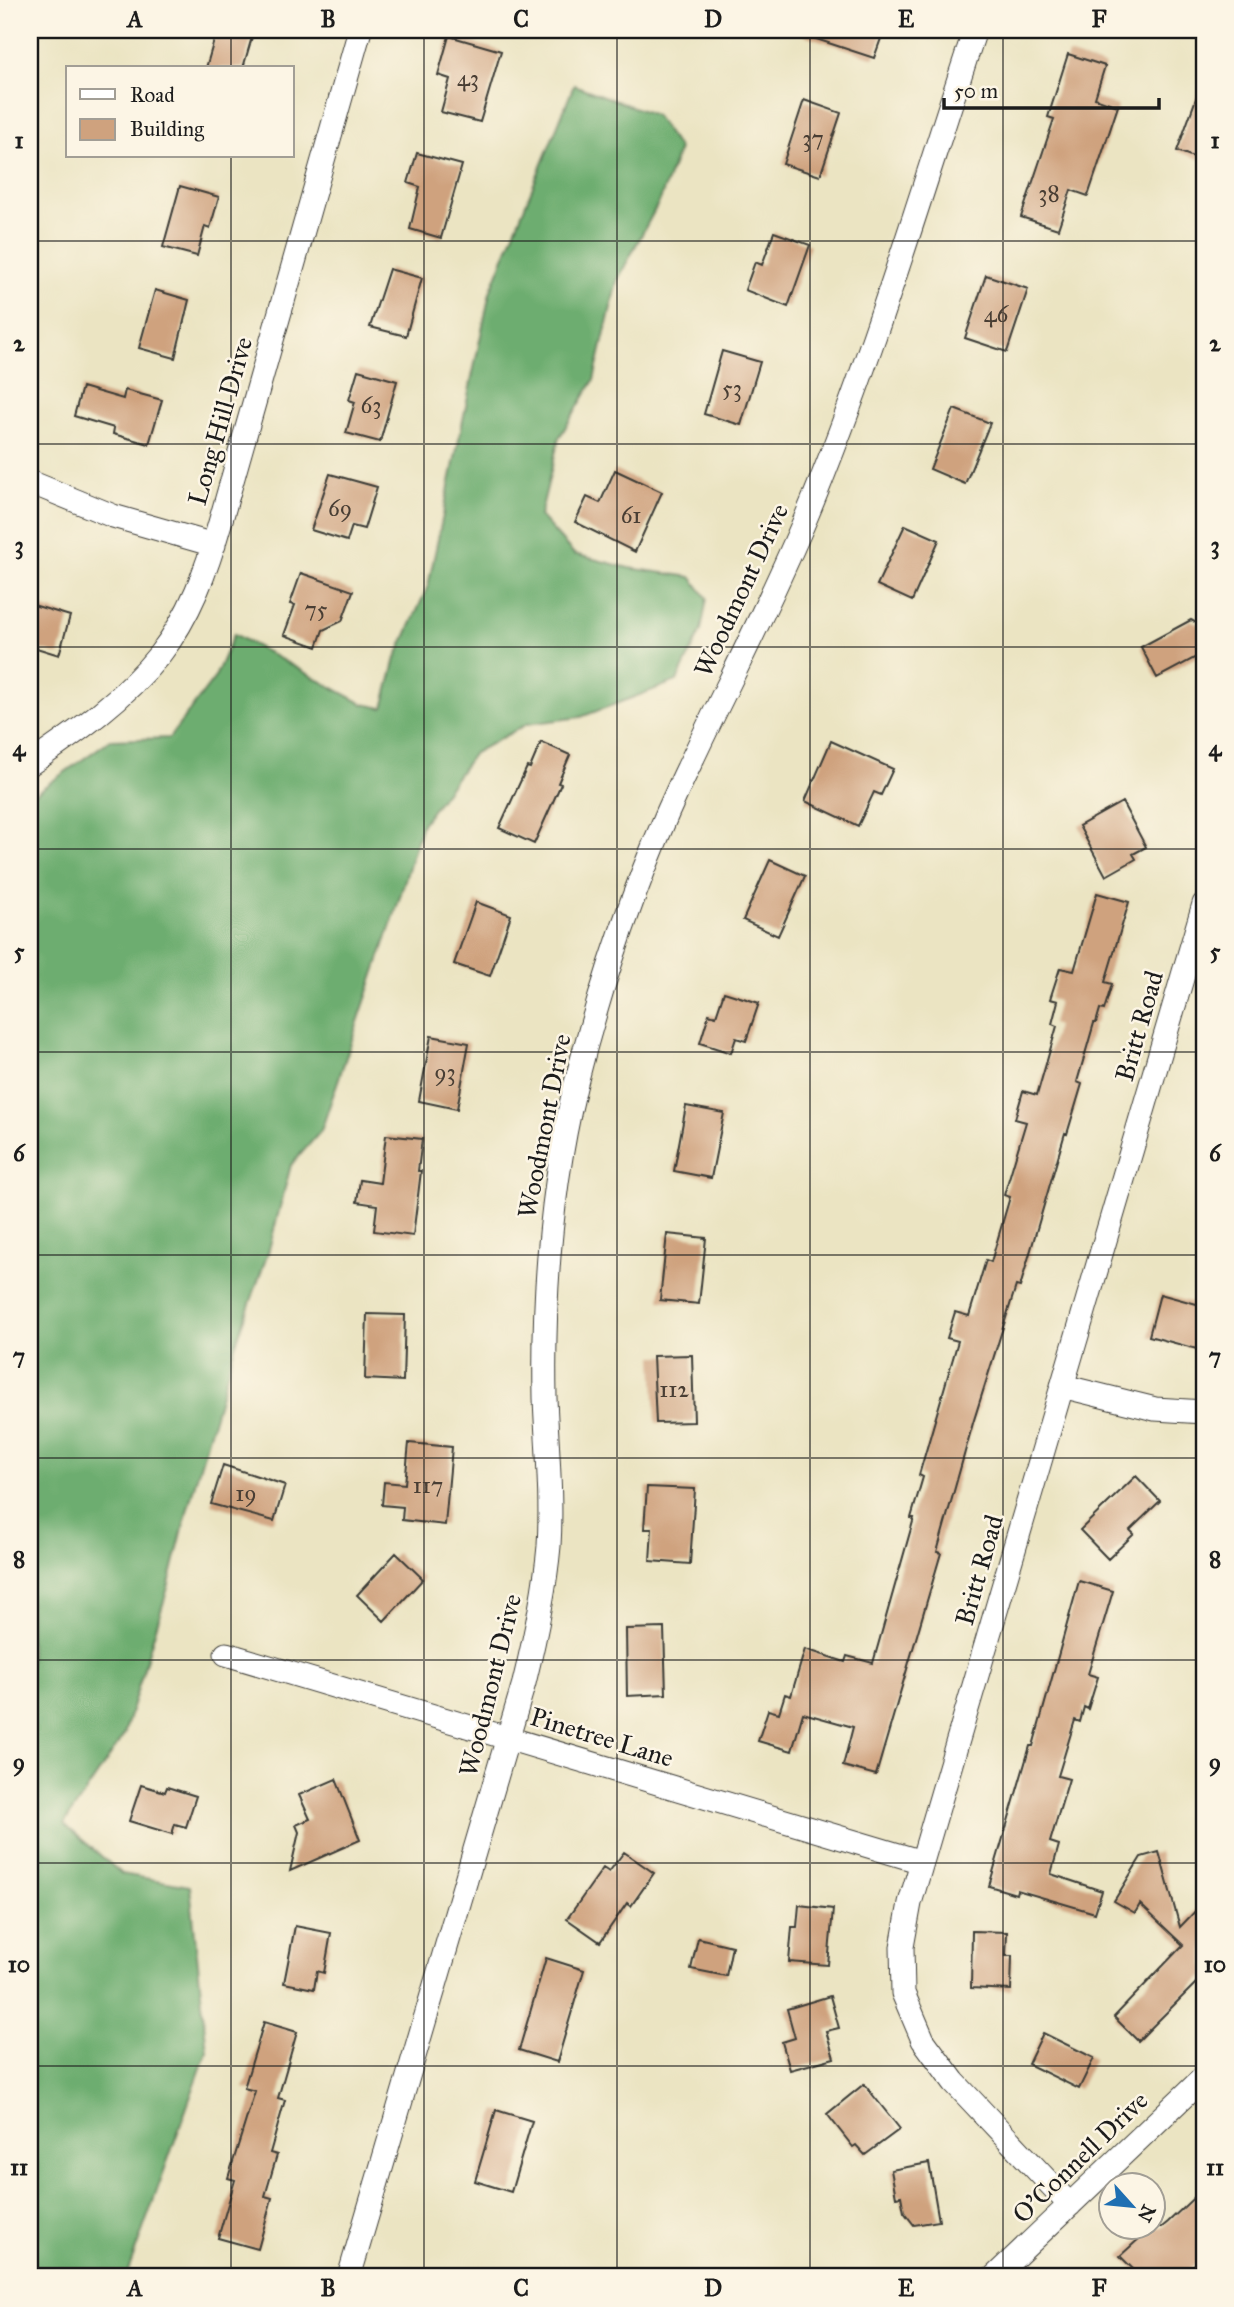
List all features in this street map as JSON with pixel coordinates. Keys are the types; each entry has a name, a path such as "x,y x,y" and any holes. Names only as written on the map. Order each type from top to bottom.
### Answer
{"street":[{"name":"Long Hill Drive","path":"30,764 112,704 161,653 197,591 214,545 360,30"},
{"name":"Woodmont Drive","path":"349,2277 532,1650 549,1548 551,1502 545,1348 552,1226 561,1158 585,1050 618,943 647,863 680,786 779,579 835,445 975,30"},
{"path":"30,482 113,516 214,545"},
{"name":"Britt Road","path":"1070,2205 938,2062 923,2040 903,1993 902,1947 910,1903 1204,904"},
{"path":"1062,1386 1155,1409 1204,1412"},
{"name":"Pinetree Lane","path":"226,1654 922,1862"},
{"name":"O'Connell Drive","path":"994,2277 1204,2077"}],"green space":[{"path":"574,85 655,115 679,149 660,200 617,281 594,380 559,438 540,516 574,554 629,568 691,577 707,598 701,631 677,681 581,717 527,724 474,753 422,824 395,913 321,1131 291,1165 268,1253 235,1346 124,1735 64,1824 122,1874 190,1886 207,2051 126,2277 30,2277 30,797 110,740 169,738 215,677 234,634 363,704 383,708 396,658 428,586 490,292"}],"building":[{"path":"217,30 254,30 244,66 207,66"},
{"path":"802,30 884,30 874,58 801,34"},
{"path":"449,36 501,51 480,122 441,112 450,79 438,75"},
{"path":"1068,54 1105,66 1095,98 1118,106 1088,196 1071,190 1058,229 1021,217 1054,119 1048,117"},
{"path":"1201,85 1204,85 1204,161 1177,151"},
{"path":"804,100 841,113 820,176 783,164"},
{"path":"417,153 462,165 441,238 410,229 420,187 408,183"},
{"path":"180,186 219,197 210,228 205,226 197,256 163,247"},
{"path":"774,232 810,245 788,307 745,290 755,262 762,265"},
{"path":"389,269 422,278 406,336 370,327"},
{"path":"986,275 1028,289 1007,352 965,338"},
{"path":"155,290 189,300 175,358 139,348"},
{"path":"722,351 760,362 741,425 704,414"},
{"path":"358,370 397,381 380,442 346,433 355,402 349,400"},
{"path":"82,387 123,399 125,390 162,400 149,444 113,434 114,428 74,416"},
{"path":"954,409 990,423 965,484 930,469"},
{"path":"615,470 662,492 635,552 575,522 587,497 600,503"},
{"path":"330,474 377,487 364,529 352,526 347,541 311,530"},
{"path":"905,525 939,540 912,601 877,585"},
{"path":"301,573 353,591 342,621 323,630 317,647 284,635 295,605 290,604"},
{"path":"30,604 70,616 59,655 30,646"},
{"path":"1191,620 1204,627 1204,653 1157,678 1141,647"},
{"path":"831,741 893,769 881,795 874,792 858,826 805,801"},
{"path":"541,742 570,755 558,783 561,784 534,844 499,828"},
{"path":"1122,802 1146,847 1133,854 1136,859 1106,876 1079,826"},
{"path":"770,860 805,876 778,936 743,920"},
{"path":"1097,893 1129,902 1105,982 1112,984 1104,1010 1100,1009 1094,1023 1077,1082 1082,1084 1067,1134 1065,1133 1020,1287 1016,1286 973,1423 937,1552 941,1553 876,1775 843,1766 853,1727 803,1713 792,1751 758,1741 768,1710 779,1713 785,1694 791,1696 805,1649 845,1662 847,1656 873,1663 914,1518 911,1518 923,1477 919,1475 958,1341 947,1338 955,1312 969,1316 986,1260 991,1262 1010,1197 1004,1195 1026,1122 1015,1119 1023,1091 1037,1095 1057,1026 1052,1024 1058,1001 1050,999 1060,968 1074,971"},
{"path":"476,902 511,915 490,976 454,964"},
{"path":"724,992 759,1003 746,1041 736,1038 731,1053 700,1043 709,1014 716,1016"},
{"path":"431,1036 469,1043 457,1109 419,1101"},
{"path":"686,1106 724,1113 711,1178 674,1171"},
{"path":"386,1135 422,1139 413,1236 374,1231 377,1205 357,1202 360,1180 380,1183"},
{"path":"667,1234 706,1238 699,1304 660,1300"},
{"path":"1160,1294 1204,1306 1204,1351 1149,1336"},
{"path":"367,1314 405,1315 403,1381 365,1379"},
{"path":"692,1355 694,1422 656,1423 653,1356"},
{"path":"409,1443 452,1447 445,1525 402,1520 403,1507 382,1505 384,1482 405,1484"},
{"path":"223,1465 285,1485 274,1521 211,1504"},
{"path":"1136,1476 1160,1501 1130,1530 1134,1534 1108,1559 1080,1530"},
{"path":"647,1487 695,1489 690,1564 650,1561 652,1529 644,1529"},
{"path":"396,1553 423,1579 384,1621 357,1595"},
{"path":"1079,1581 1113,1591 1088,1674 1098,1677 1088,1709 1084,1707 1080,1722 1075,1720 1058,1776 1069,1779 1050,1842 1059,1845 1051,1874 1102,1891 1095,1913 1017,1890 1016,1894 989,1886 1030,1746 1033,1746"},
{"path":"664,1628 666,1694 627,1696 626,1629"},
{"path":"336,1779 360,1840 290,1871 299,1832 296,1825 310,1819 299,1795"},
{"path":"141,1785 165,1792 167,1787 196,1796 186,1827 175,1824 172,1834 129,1821"},
{"path":"624,1852 654,1873 631,1906 627,1903 600,1942 567,1919 603,1868 609,1872"},
{"path":"1159,1852 1180,1927 1204,1902 1204,1975 1138,2041 1114,2017 1183,1945 1140,1904 1135,1913 1114,1901 1141,1857"},
{"path":"799,1905 833,1909 828,1965 789,1962 792,1927 797,1927"},
{"path":"295,1926 331,1933 324,1973 317,1971 314,1989 284,1983"},
{"path":"972,1931 1007,1932 1006,1956 1012,1956 1011,1990 971,1988"},
{"path":"698,1938 732,1946 726,1976 691,1969"},
{"path":"546,1958 584,1970 557,2062 519,2050"},
{"path":"830,1996 839,2028 826,2031 834,2058 790,2070 782,2042 795,2038 787,2009"},
{"path":"264,2022 297,2032 278,2098 285,2100 270,2153 277,2155 265,2196 272,2198 258,2249 218,2238 235,2180 228,2178 255,2091 244,2088"},
{"path":"1043,2033 1094,2058 1079,2089 1028,2064"},
{"path":"864,2084 900,2129 865,2155 856,2145 853,2147 827,2114"},
{"path":"496,2110 532,2121 511,2192 475,2181"},
{"path":"929,2163 939,2221 914,2225 904,2212 901,2196 896,2197 891,2170"},
{"path":"1204,2188 1204,2256 1181,2277 1141,2277 1120,2256 1138,2240 1168,2240 1168,2221"}]}
